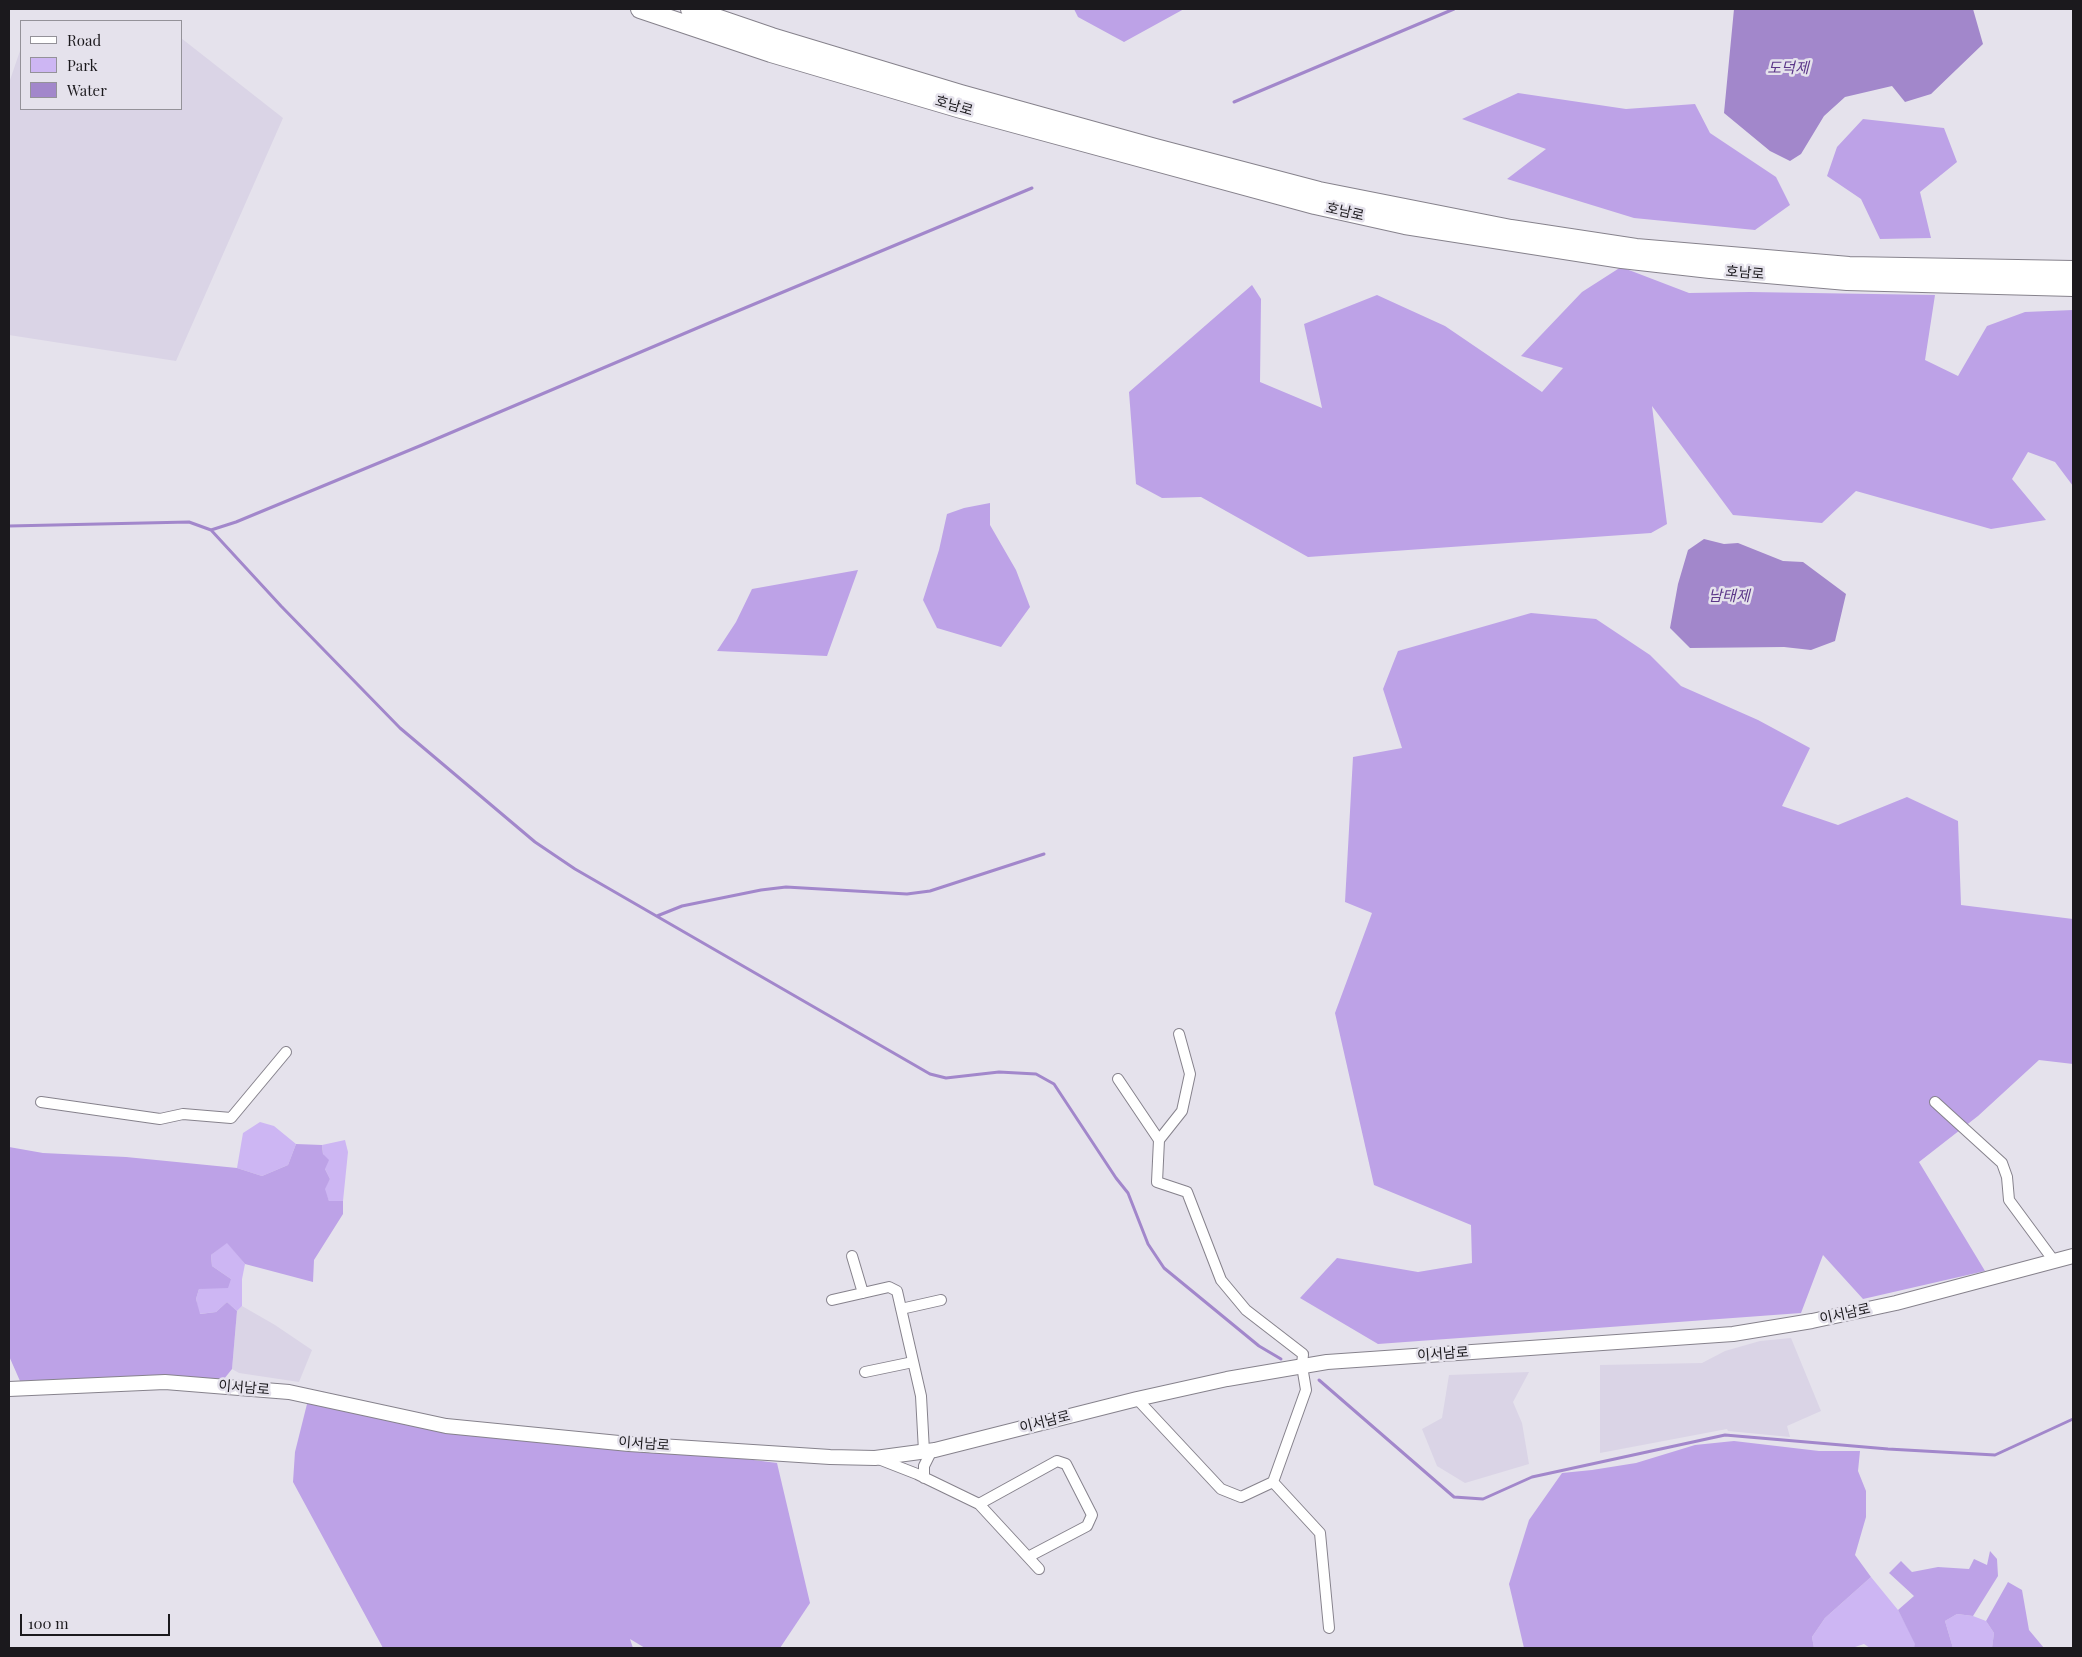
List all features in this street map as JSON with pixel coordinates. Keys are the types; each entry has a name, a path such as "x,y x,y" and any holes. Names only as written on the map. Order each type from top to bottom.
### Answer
{"highway":[{"name":"호남로","path":"640,9 771,53 961,109 1315,205 1405,225 1622,259 1710,270 1847,281 2073,286"},
{"name":"호남로","path":"690,9 781,40 961,94 1155,148 1319,191 1510,229 1636,248 1840,265 2073,270"},
{"path":"2007,286 2017,293 2073,295"}],"main road":[{"name":"이서남로","path":"9,1388 175,1382 289,1392 446,1426 629,1444 830,1457 876,1458 928,1451 1247,1374 1327,1362 1733,1334 1812,1321 1896,1303 2073,1256"}],"street":[{"path":"1159,1140 1182,1111 1190,1074 1179,1034"},
{"path":"41,1102 160,1119 183,1114 231,1118 286,1052"},
{"path":"1118,1079 1159,1140 1158,1182 1187,1192 1221,1280 1246,1310 1303,1354 1302,1366 1306,1390 1274,1482 1241,1498 1221,1489 1138,1399"},
{"path":"1935,1102 2002,1163 2007,1177 2009,1200 2054,1260"},
{"path":"852,1256 863,1293"},
{"path":"832,1300 889,1288 897,1291 921,1396 928,1451 924,1466 924,1478"},
{"path":"901,1309 941,1300"},
{"path":"865,1372 912,1362"},
{"path":"876,1458 979,1504 1039,1569"},
{"path":"979,1504 1057,1461 1066,1464 1092,1515 1087,1526 1028,1557"},
{"path":"1274,1482 1320,1533 1329,1628"}],"shaded area":[{"path":"1074,9 1184,9 1124,42 1078,17"},
{"path":"182,39 283,118 176,361 9,335 9,83 20,51 20,110 182,110"},
{"path":"1518,93 1626,109 1695,104 1710,133 1776,177 1790,205 1755,230 1634,218 1507,179 1546,149 1462,119"},
{"path":"1863,119 1944,128 1957,162 1920,192 1931,238 1880,239 1861,199 1827,176 1837,147"},
{"path":"1621,267 1689,293 1935,295 1925,360 1958,376 1987,326 2025,312 2073,310 2073,486 2055,462 2028,452 2012,479 2046,520 1991,529 1856,491 1822,523 1733,515 1652,406 1667,524 1651,533 1308,557 1201,497 1162,498 1136,484 1129,392 1252,285 1261,299 1260,382 1322,408 1304,324 1377,295 1445,326 1542,392 1563,368 1521,356 1582,292"},
{"path":"990,503 990,525 1016,570 1030,607 1001,647 937,628 923,600 939,550 947,514 964,508"},
{"path":"858,570 827,656 717,651 736,622 752,589"},
{"path":"1531,613 1596,619 1650,655 1681,686 1758,720 1810,748 1782,806 1838,825 1907,797 1958,821 1961,905 2073,919 2073,1064 2039,1060 1978,1116 1919,1162 1985,1271 1863,1299 1823,1255 1801,1313 1378,1344 1300,1298 1337,1258 1418,1272 1472,1263 1471,1225 1374,1185 1335,1013 1372,913 1345,902 1353,757 1402,748 1383,689 1398,651"},
{"path":"296,1144 322,1145 323,1154 329,1160 325,1169 330,1179 325,1189 329,1201 343,1201 343,1214 314,1260 313,1282 245,1264 227,1243 211,1255 212,1266 231,1279 228,1288 199,1289 196,1299 200,1314 216,1312 227,1302 237,1311 232,1369 224,1379 165,1376 20,1381 9,1356 9,1147 43,1153 126,1157 237,1168 262,1176 288,1165"},
{"path":"242,1306 312,1350 299,1382 239,1373 232,1369 237,1311"},
{"path":"1791,1338 1821,1411 1787,1426 1790,1437 1728,1431 1727,1429 1600,1453 1600,1365 1702,1363 1725,1351 1760,1341"},
{"path":"1529,1372 1513,1402 1522,1423 1529,1464 1465,1483 1437,1466 1422,1429 1442,1418 1449,1375"},
{"path":"309,1396 446,1426 629,1444 777,1463 810,1603 780,1648 645,1648 630,1639 633,1648 383,1648 293,1482 295,1452"},
{"path":"1734,1441 1819,1451 1860,1451 1858,1471 1866,1491 1866,1517 1855,1555 1871,1577 1825,1618 1812,1637 1814,1648 1524,1648 1509,1584 1529,1520 1562,1473 1636,1463 1695,1445"},
{"path":"1990,1551 1997,1559 1998,1576 1973,1616 1957,1614 1945,1621 1953,1648 1914,1648 1915,1644 1898,1610 1914,1596 1889,1573 1901,1561 1912,1572 1938,1567 1969,1569 1974,1559 1987,1565"},
{"path":"2008,1582 2022,1590 2029,1630 2044,1648 1992,1648 1994,1633 1986,1621"}],"green space":[{"path":"260,1122 274,1126 296,1144 288,1165 262,1176 237,1168 243,1133"},
{"path":"345,1140 348,1152 343,1201 329,1201 324,1189 330,1179 325,1169 322,1145"},
{"path":"227,1242 245,1264 242,1279 242,1306 237,1311 227,1302 216,1312 199,1314 196,1299 199,1289 231,1279 212,1266 211,1255"},
{"path":"1871,1577 1898,1610 1916,1644 1914,1648 1870,1648 1864,1644 1852,1648 1814,1648 1812,1637 1825,1618"},
{"path":"1957,1614 1973,1616 1986,1621 1994,1633 1992,1648 1953,1648 1945,1621"}],"water":[{"name":"도덕제","path":"1734,9 1973,9 1983,44 1931,94 1905,102 1892,86 1845,97 1824,116 1801,154 1790,161 1770,151 1724,113"},
{"name":"남태제","path":"1704,539 1724,544 1738,543 1783,561 1803,562 1846,594 1835,641 1811,650 1784,647 1690,648 1670,628 1678,584 1688,550"}],"waterway":[{"path":"1234,102 1454,9"},
{"path":"211,530 236,522 422,445 1032,188"},
{"path":"9,526 189,522 211,530 281,606 400,728 535,842 575,869 930,1074 946,1078 999,1072 1036,1074 1054,1084 1116,1178 1128,1193 1148,1244 1164,1268 1259,1346 1281,1359"},
{"path":"657,916 682,906 761,890 786,887 907,894 930,891 1044,854"},
{"path":"1319,1380 1454,1497 1483,1499 1532,1477 1725,1435 1888,1449 1995,1455 2073,1419"}]}
